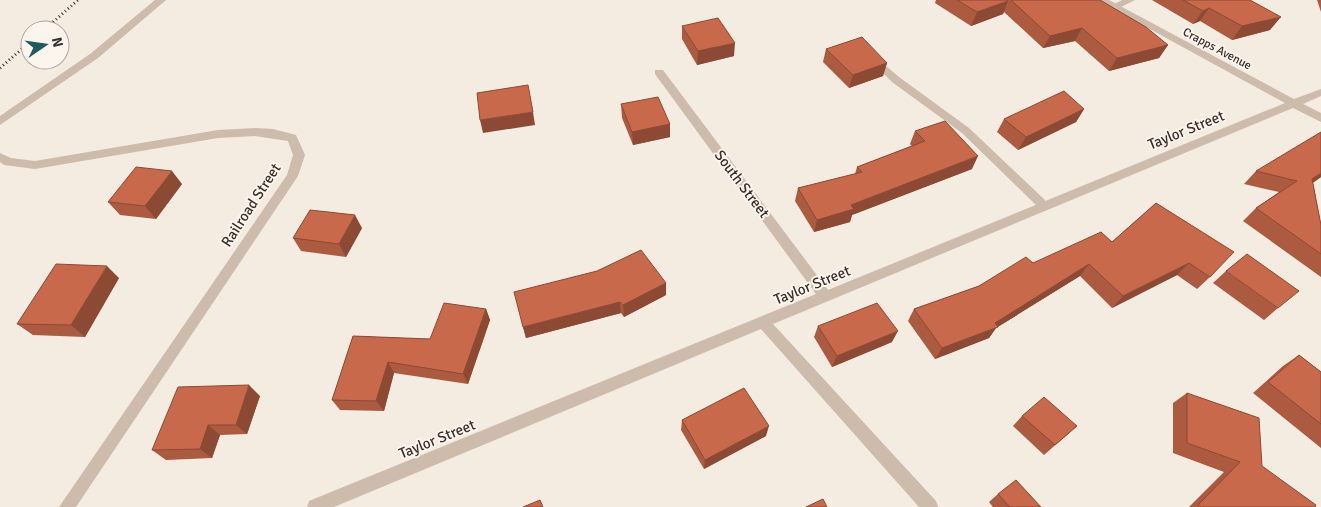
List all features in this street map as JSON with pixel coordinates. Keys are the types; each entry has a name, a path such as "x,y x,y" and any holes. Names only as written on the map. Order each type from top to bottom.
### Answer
{"street":[{"path":"0,121 94,56 161,0"},
{"name":"Crapps Avenue","path":"1102,0 1321,118"},
{"path":"1114,7 1130,0"},
{"path":"867,46 883,70 938,109 996,158 1044,206"},
{"name":"South Street","path":"659,72 826,297"},
{"name":"Taylor Street","path":"315,507 1321,92"},
{"name":"Railroad Street","path":"0,157 8,162 35,165 218,134 264,132 273,132 292,138 299,155 292,176 67,507"},
{"path":"764,323 930,507"}],"building":[{"path":"957,0 1007,0 1008,1 977,12"},
{"path":"1011,0 1100,0 1146,27 1168,45 1117,58 1082,28 1050,36"},
{"path":"1183,0 1250,0 1281,17 1242,26 1209,8 1203,11"},
{"path":"718,18 735,43 698,51 682,26"},
{"path":"862,37 887,63 853,75 826,49"},
{"path":"528,85 533,112 480,120 477,93"},
{"path":"1064,91 1084,109 1026,137 1004,119"},
{"path":"658,97 670,124 632,132 621,104"},
{"path":"945,121 978,156 851,205 854,209 817,220 798,188 862,172 857,167 925,141 915,131"},
{"path":"1321,132 1321,173 1312,179 1321,225 1321,254 1256,208 1297,181 1256,171"},
{"path":"136,167 172,171 145,206 108,202"},
{"path":"1156,203 1234,252 1210,277 1189,263 1123,296 1089,264 995,323 998,327 942,348 914,309 979,286 1026,257 1033,263 1101,232 1112,242"},
{"path":"310,210 355,215 339,244 293,238"},
{"path":"641,250 666,283 623,305 620,302 523,327 514,292 597,271"},
{"path":"1247,254 1299,291 1278,308 1226,271"},
{"path":"56,264 107,266 71,325 17,324"},
{"path":"444,303 486,309 463,374 388,362 376,401 332,400 353,336 430,339"},
{"path":"877,303 898,331 837,356 818,326"},
{"path":"1299,355 1321,372 1321,424 1268,382"},
{"path":"249,385 236,425 208,425 200,449 152,450 178,387"},
{"path":"744,388 769,426 705,460 682,420"},
{"path":"1187,393 1259,418 1262,466 1316,505 1315,507 1201,507 1198,505 1240,462 1187,443"},
{"path":"1044,397 1077,426 1055,445 1022,416"},
{"path":"1016,480 1041,507 1010,507 998,494"},
{"path":"823,499 827,507 806,507"},
{"path":"540,500 543,507 523,507"}],"railway":[{"path":"55,20 78,0"},
{"path":"0,68 20,51"}]}
